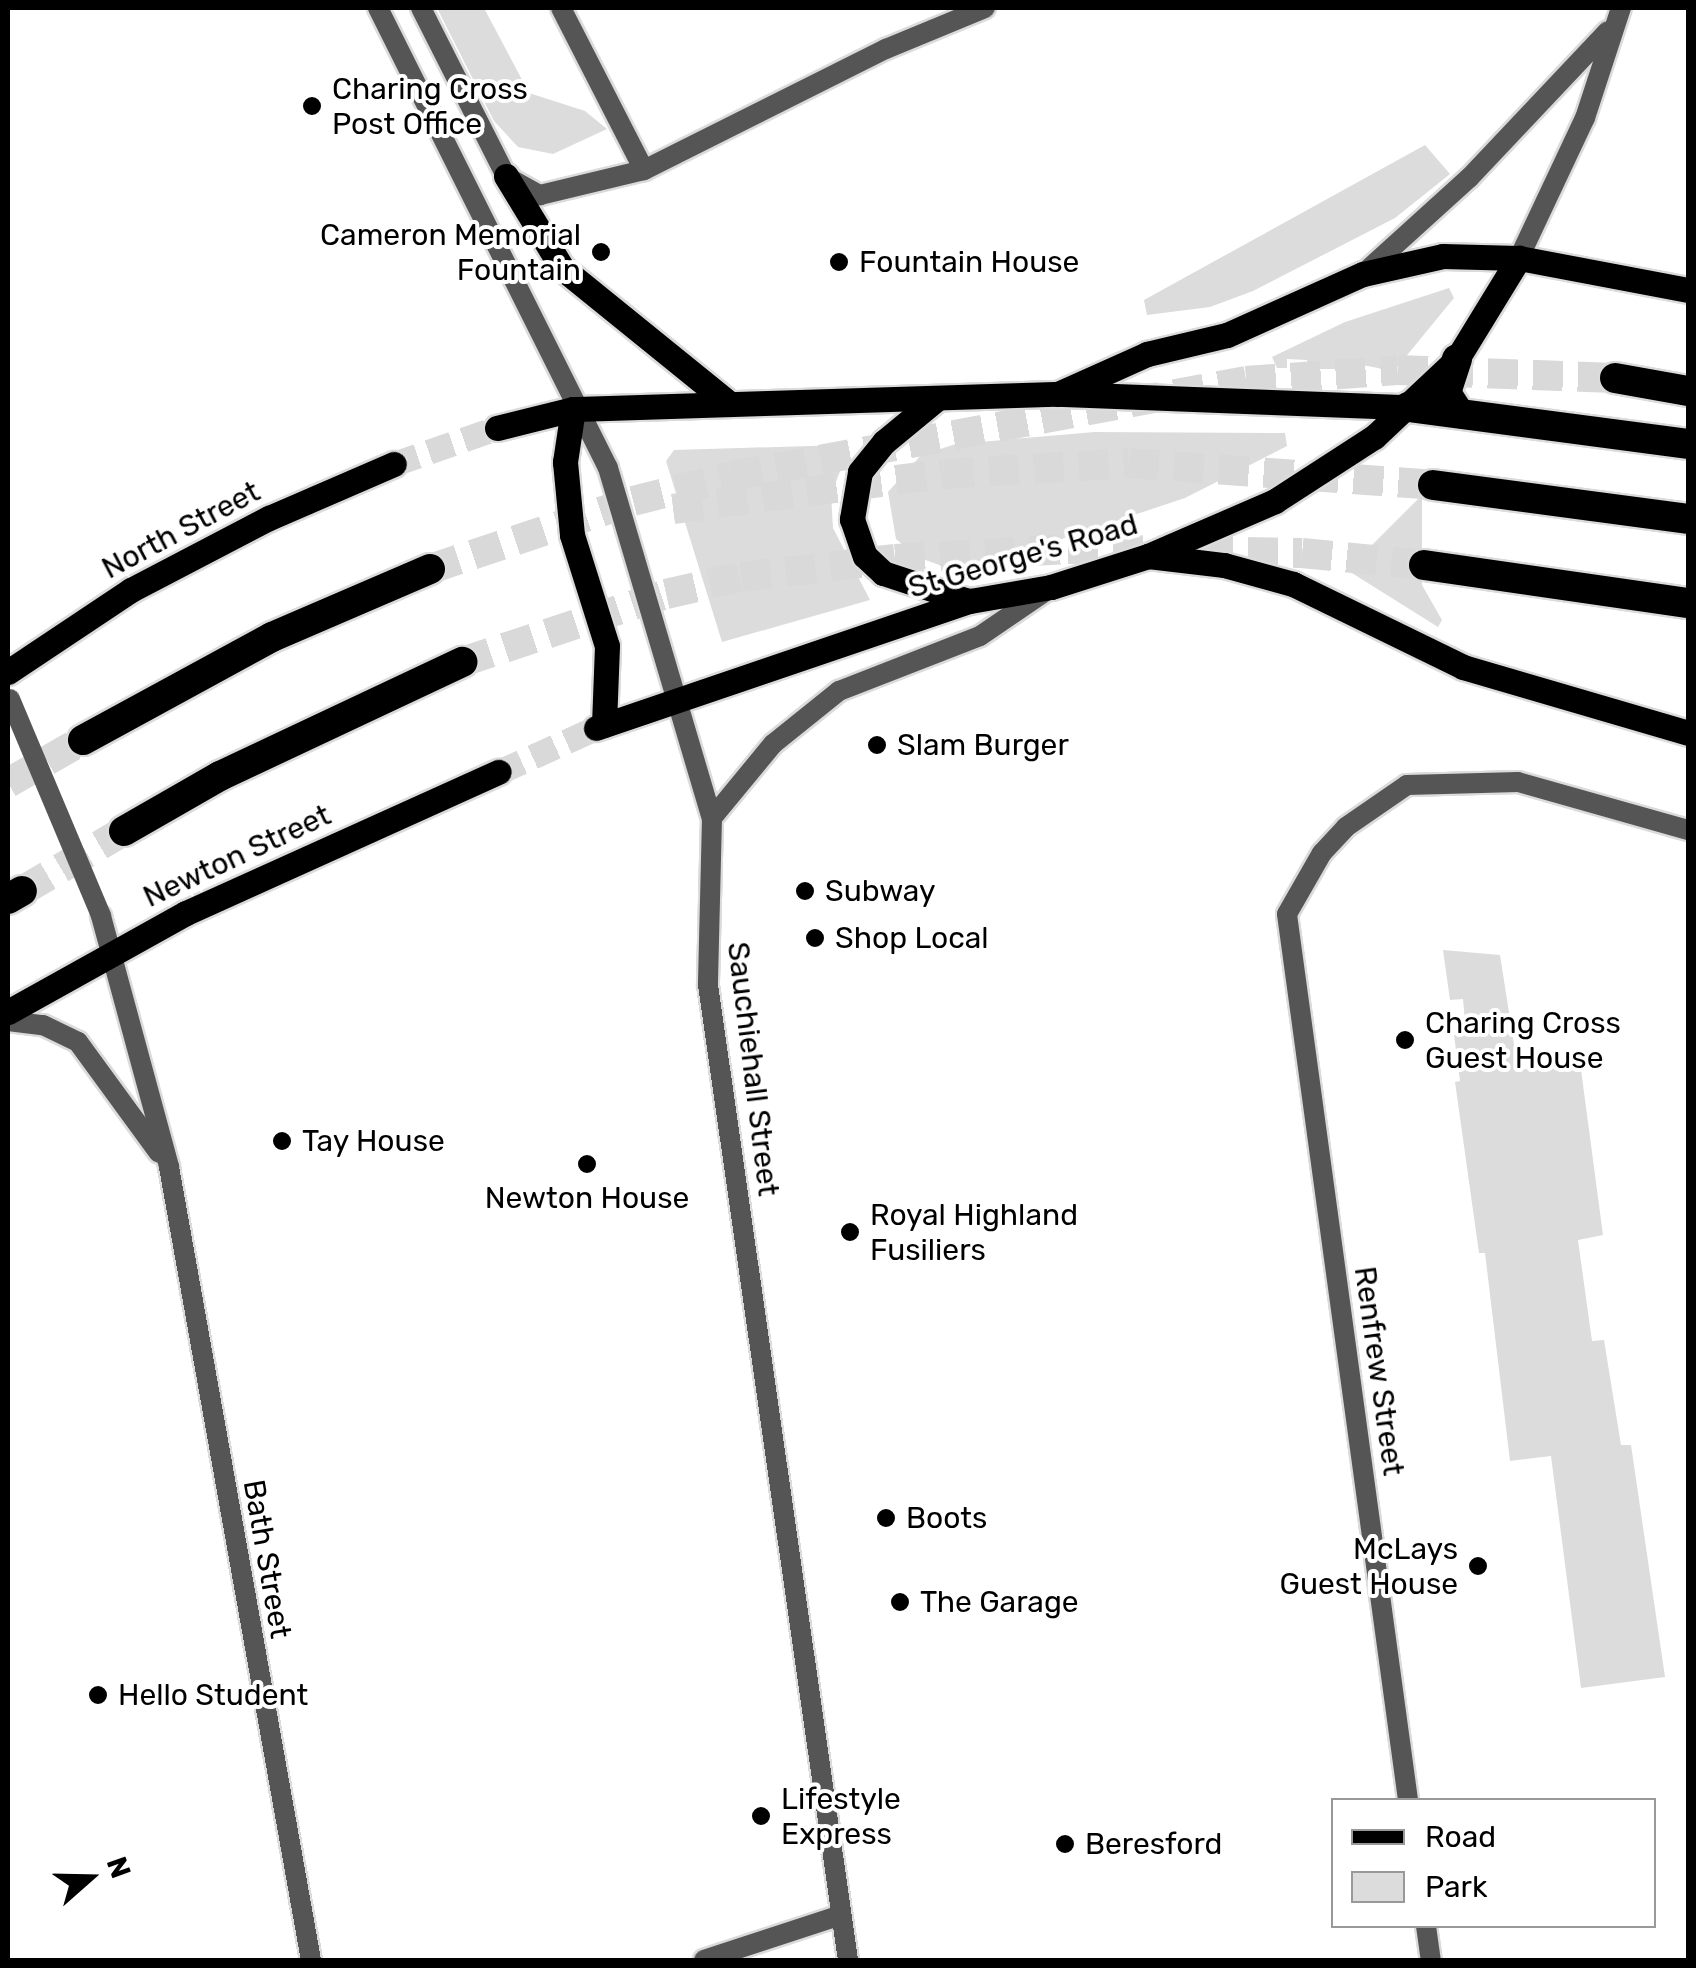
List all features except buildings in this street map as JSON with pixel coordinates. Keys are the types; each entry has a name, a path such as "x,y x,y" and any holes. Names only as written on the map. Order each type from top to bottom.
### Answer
{"highway":[{"path":"1457,359 1446,393 1458,413"},
{"path":"1615,378 1688,390"},
{"path":"1408,406 1688,444"},
{"path":"1433,485 1688,519"},
{"path":"1424,565 1688,603"},
{"path":"83,740 272,637 430,570"},
{"path":"124,831 220,776 462,662"}],"main road":[{"path":"506,176 562,268 730,404"},
{"path":"1058,394 1147,354 1257,324 1363,274 1443,256 1519,258 1688,290"},
{"name":"St George's Road","path":"682,700 970,601 1051,588 1148,556 1276,501 1341,461 1457,359 1519,258"},
{"path":"498,428 573,409 1058,394 1408,406"},
{"path":"935,400 896,430 860,472 852,519 865,556 883,573 970,601"},
{"path":"573,409 565,462 572,535 606,646 600,727 682,700"},
{"name":"North Street","path":"8,672 131,590 269,518 394,464"},
{"path":"1148,556 1224,565 1294,584 1463,667 1688,733"},
{"name":"Newton Street","path":"8,1012 186,912 499,772"}],"street":[{"name":"Sauchiehall Street","path":"378,8 573,409 608,468 682,700 712,818 708,985 848,1960"},
{"path":"421,8 506,176 540,195 644,170 886,49 985,8"},
{"path":"561,8 644,170"},
{"path":"1363,274 1469,178 1608,31 1621,8"},
{"path":"1519,258 1585,118 1608,31"},
{"path":"712,818 773,744 839,691 980,636 1051,588"},
{"name":"Bath Street","path":"9,697 101,916 169,1167 311,1960"},
{"name":"Renfrew Street","path":"1408,1798 1288,914 1303,879 1346,826 1407,785 1518,782 1688,830"},
{"name":"Bath Street","path":"8,1020 42,1025 78,1042 169,1167"},
{"path":"704,1960 842,1915"},
{"path":"1426,1928 1431,1960"}],"green space":[{"path":"437,8 484,8 529,93 585,111 607,129 553,154 518,147 494,121"},
{"path":"1425,145 1450,174 1395,218 1253,291 1210,307 1147,315 1144,300"},
{"path":"1449,288 1454,298 1394,371 1341,361 1340,369 1308,369 1307,360 1287,359 1287,368 1277,368 1272,357 1345,322"},
{"path":"1095,432 1285,433 1287,446 1185,498 990,563 945,567 917,557 896,539 888,492 921,455 956,444"},
{"path":"842,445 847,454 831,494 833,528 870,600 722,642 666,461 674,450"},
{"path":"1422,495 1422,585 1442,620 1438,627 1347,570"},
{"path":"1443,950 1500,955 1518,1070 1580,1062 1603,1235 1578,1240 1592,1341 1604,1340 1621,1445 1631,1445 1665,1677 1581,1688 1551,1456 1510,1461 1485,1253 1479,1253 1455,1082 1460,1081 1454,1035 1466,1032 1463,999 1450,1000"}],"tunnel":[{"path":"430,569 633,501 732,476 1246,381 1398,370 1615,378"},
{"path":"394,464 497,428"},
{"path":"673,509 944,474 1129,463 1433,485"},
{"path":"462,662 666,594 741,577 895,559 1068,549 1302,553 1424,565"},
{"path":"499,772 596,728"},
{"path":"8,783 83,740"},
{"path":"22,891 124,831"}],"place":[{"name":"Charing Cross Post Office","path":"312,106"},
{"name":"Cameron Memorial Fountain","path":"601,252"},
{"name":"Fountain House","path":"839,262"},
{"name":"Slam Burger","path":"877,745"},
{"name":"Subway","path":"805,891"},
{"name":"Shop Local","path":"815,938"},
{"name":"Charing Cross Guest House","path":"1405,1040"},
{"name":"Tay House","path":"282,1141"},
{"name":"Newton House","path":"587,1164"},
{"name":"Royal Highland Fusiliers","path":"850,1232"},
{"name":"Boots","path":"886,1518"},
{"name":"McLays Guest House","path":"1478,1566"},
{"name":"The Garage","path":"900,1602"},
{"name":"Hello Student","path":"98,1695"},
{"name":"Lifestyle Express","path":"761,1816"},
{"name":"Beresford","path":"1065,1844"}]}
